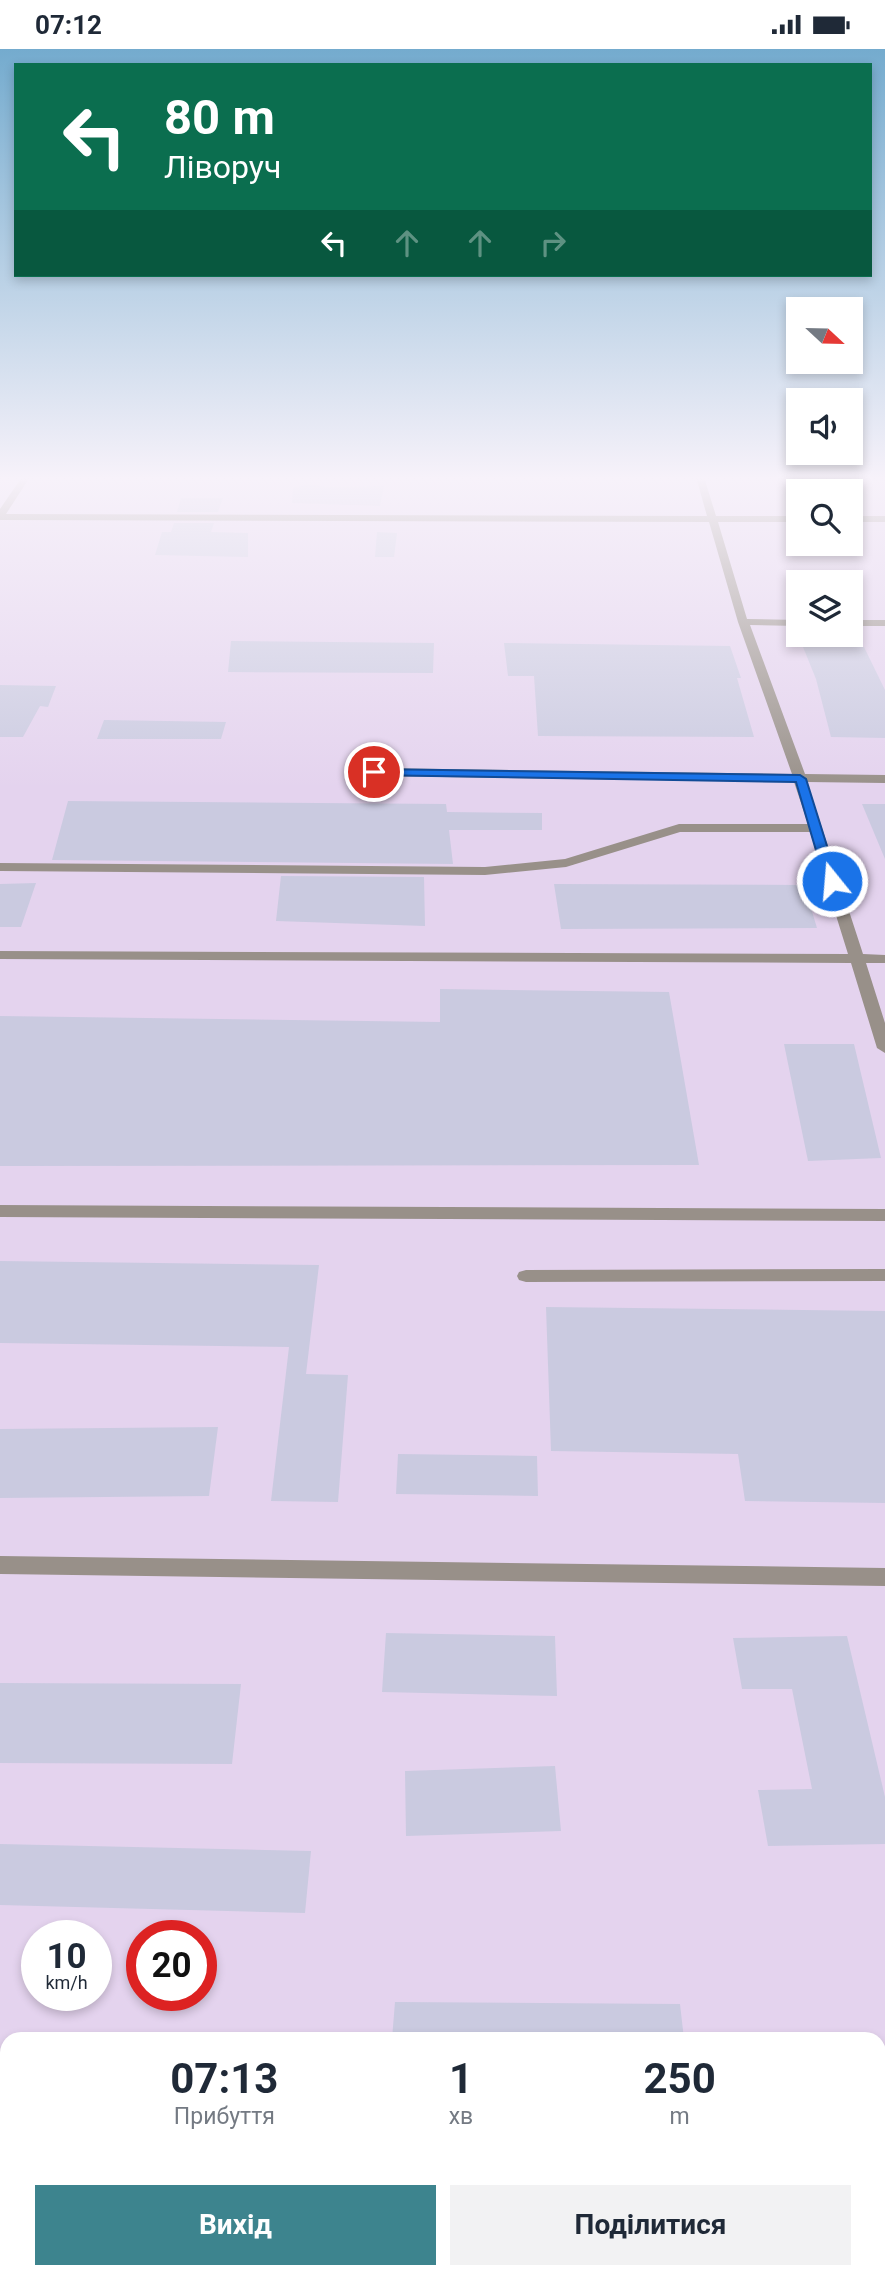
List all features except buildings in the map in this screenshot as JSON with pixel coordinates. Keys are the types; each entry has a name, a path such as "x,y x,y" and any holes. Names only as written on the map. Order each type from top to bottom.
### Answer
{"lane":[{"path":"731,581 743,622 800,779 884,1044"},
{"path":"743,622 786,622"},
{"path":"863,623 885,623"},
{"path":"374,772 885,779"},
{"path":"0,867 485,871 566,863 679,828 815,828"},
{"path":"0,954 885,959"},
{"path":"0,1211 885,1215"},
{"path":"526,1276 885,1275"},
{"path":"0,1565 885,1577"}],"shaded area":[{"path":"0,581 786,581 786,647 863,647 863,581 885,581 885,2032 0,2032"}],"route":[{"path":"374,772 800,779 832,881"}]}
